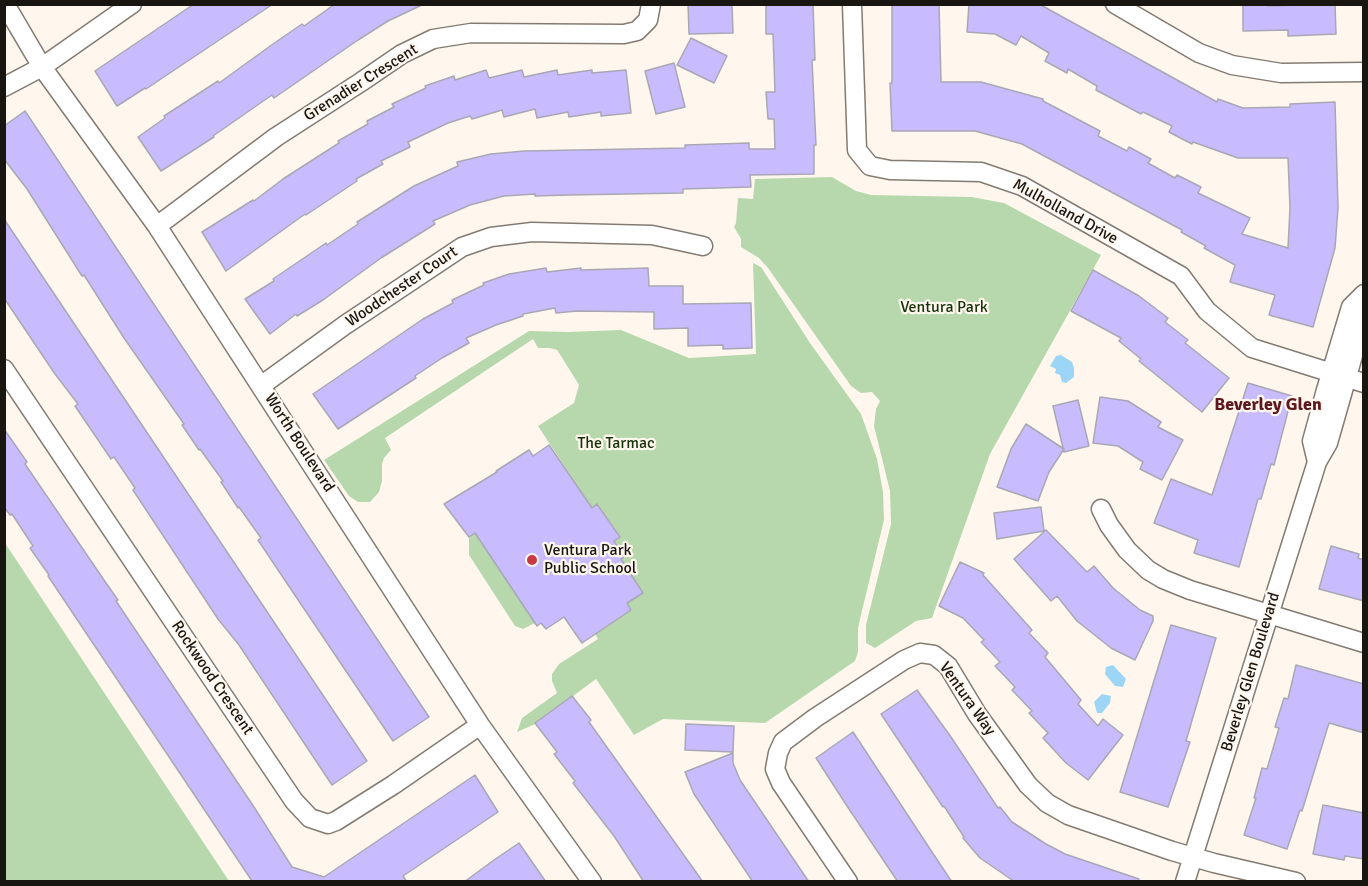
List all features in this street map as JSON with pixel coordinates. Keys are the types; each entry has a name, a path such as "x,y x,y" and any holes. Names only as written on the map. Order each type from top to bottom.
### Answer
{"street":[{"name":"Worth Boulevard","path":"5,4 42,67 157,226 262,385 480,725 592,882"},
{"path":"4,87 42,67 132,4"},
{"name":"Grenadier Crescent","path":"157,226 276,137 402,54 433,39 471,33 624,34 637,31 648,20 651,4"},
{"name":"Mulholland Drive","path":"852,4 857,150 870,166 890,170 981,172 1022,186 1181,276 1207,311 1252,348 1347,378"},
{"path":"1115,4 1199,53 1232,65 1281,73 1364,72"},
{"name":"Woodchester Court","path":"262,385 462,247 491,237 532,232 652,235 703,246"},
{"name":"Beverley Glen Boulevard","path":"1347,378 1351,307 1364,294"},
{"name":"Beverley Glen Boulevard","path":"1185,882 1317,462 1312,441 1347,378 1364,317"},
{"name":"Rockwood Crescent","path":"4,369 287,791 310,818 328,824 336,821 480,725"},
{"path":"1101,509 1109,525 1127,550 1148,570 1163,579 1190,590 1364,644"},
{"name":"Ventura Way","path":"848,882 781,783 775,769 778,753 783,742 815,718 904,660 920,653 934,655 948,666 977,714 1028,785 1047,803 1068,815 1193,856"},
{"path":"1193,856 1296,882"}],"green space":[{"name":"Ventura Park","path":"832,177 856,191 871,195 972,197 1004,203 1101,255 990,454 932,618 916,621 875,648 866,643 866,625 891,524 890,491 874,426 876,409 880,401 872,392 861,393 851,386 768,268 759,258 741,247 741,239 734,227 738,198 753,199 755,179"},
{"name":"The Tarmac","path":"753,263 761,267 810,343 861,414 877,459 883,492 884,520 860,619 858,652 855,661 765,723 663,719 634,735 596,679 535,724 517,732 522,718 557,693 552,674 559,664 598,639 595,634 631,610 627,603 643,593 621,559 624,556 614,541 620,536 598,504 592,508 538,426 574,403 579,385 557,350 538,348 533,339 385,438 391,450 382,464 382,481 379,492 370,502 358,502 349,496 324,460 529,331 621,330 689,358 756,354"},
{"path":"475,533 535,623 523,629 515,626 469,555 469,537"},
{"path":"5,543 229,881 5,881"}],"water":[{"path":"1061,355 1072,362 1074,368 1074,377 1066,383 1062,382 1060,375 1055,373 1056,369 1050,366 1056,356"},
{"path":"1113,665 1126,679 1123,687 1115,686 1105,674 1106,667"},
{"path":"1102,694 1111,696 1110,703 1102,713 1097,713 1094,702"}],"building":[{"path":"194,4 273,4 117,106 95,71"},
{"path":"335,4 424,4 388,21 358,40 274,98 272,95 214,137 161,171 138,137 165,118 164,116 218,81 219,83 302,24 304,26"},
{"path":"688,4 732,4 733,33 689,34"},
{"path":"766,4 813,4 815,60 812,60 816,145 814,145 814,174 750,175 751,187 683,189 683,193 504,196 470,205 433,221 435,224 381,258 323,300 297,316 296,314 270,334 245,299 414,186 458,166 457,162 491,154 524,151 685,148 685,145 749,143 749,149 775,149 774,119 768,119 766,92 775,92 773,34 766,34"},
{"path":"892,4 939,4 941,82 981,82 1043,99 1100,131 1098,136 1127,151 1129,147 1151,159 1148,163 1175,178 1177,175 1201,187 1198,193 1250,218 1242,234 1288,248 1290,208 1288,158 1238,158 1193,142 1192,144 1169,132 1172,126 1143,112 1141,114 1096,90 1097,86 1068,69 1067,73 1045,61 1049,53 1021,36 1016,45 995,34 967,32 969,4 1039,4 1217,102 1218,99 1243,108 1290,107 1290,104 1335,102 1338,208 1335,248 1313,327 1269,315 1275,295 1230,282 1235,265 1204,248 1206,246 1181,232 1182,230 1022,144 975,131 892,131 890,83 892,83"},
{"path":"1243,4 1268,4 1268,6 1335,4 1336,34 1288,36 1288,30 1243,31"},
{"path":"691,38 727,56 714,83 677,65"},
{"path":"674,63 685,107 656,114 645,71"},
{"path":"486,70 489,78 522,70 524,77 557,70 558,75 592,70 592,73 626,70 631,113 601,116 601,112 569,117 568,112 537,118 535,109 504,117 502,110 448,123 408,142 410,147 381,161 383,164 356,179 357,181 305,214 226,271 202,232 254,201 283,179 339,143 338,141 368,124 367,121 394,107 392,104 426,88 425,86 454,76 455,80"},
{"path":"25,111 429,717 393,741 258,540 261,538 238,508 221,482 223,481 199,450 84,275 82,276 27,189 4,159 4,126"},
{"path":"4,219 367,761 332,785 239,645 218,619 133,490 135,488 114,457 111,459 75,406 78,404 4,298"},
{"path":"546,268 547,272 581,268 581,270 648,268 649,286 683,286 683,304 751,303 752,348 723,349 723,345 688,346 688,328 654,329 654,312 556,313 555,308 523,314 523,316 466,338 469,343 442,358 415,376 416,378 338,429 313,394 423,319 453,303 452,300 484,285 483,283 509,274"},
{"path":"1093,270 1139,296 1168,318 1165,322 1188,340 1185,343 1229,378 1202,412 1139,361 1141,359 1119,341 1121,338 1071,311"},
{"path":"1248,383 1292,396 1274,465 1271,464 1261,499 1258,499 1239,567 1194,553 1198,540 1154,523 1171,479 1212,495"},
{"path":"1100,397 1128,401 1161,422 1158,427 1183,440 1162,480 1140,469 1143,462 1118,446 1093,443"},
{"path":"1078,400 1089,446 1064,452 1053,406"},
{"path":"1026,424 1064,449 1049,472 1038,501 997,487 1011,449"},
{"path":"4,429 292,867 324,877 475,775 498,812 403,876 407,882 252,881 48,576 30,548 33,546 12,514 10,515 4,507"},
{"path":"549,445 592,508 597,504 620,537 614,541 624,557 621,559 643,593 627,603 631,610 582,643 564,617 546,629 541,623 537,626 475,533 469,537 444,504 529,450 533,456"},
{"path":"1041,507 1044,531 997,539 994,513"},
{"path":"1046,530 1087,572 1094,566 1113,588 1140,610 1153,616 1153,621 1135,660 1111,648 1077,621 1057,596 1051,601 1014,559"},
{"path":"1331,546 1359,554 1358,558 1364,560 1364,601 1319,589"},
{"path":"960,562 984,573 983,575 1032,630 1029,633 1048,653 1045,657 1081,700 1078,704 1098,726 1103,719 1123,735 1088,780 1066,763 1043,738 1048,733 1029,713 1032,711 1012,690 1015,687 995,666 1000,662 981,642 984,640 963,618 939,606"},
{"path":"1171,625 1216,638 1186,741 1190,742 1168,807 1120,792"},
{"path":"1296,665 1364,684 1364,733 1329,723 1302,811 1300,810 1287,849 1244,835 1256,798 1254,798 1262,768 1267,769 1279,728 1275,727 1284,698 1288,699"},
{"path":"917,690 998,808 1000,807 1012,822 1065,854 1139,879 1138,882 1015,882 980,858 963,838 944,806 881,714"},
{"path":"572,696 703,882 644,882 614,836 573,783 575,781 554,754 557,752 535,723"},
{"path":"686,724 734,726 733,752 685,750"},
{"path":"853,732 952,882 898,882 847,806 816,758"},
{"path":"733,753 733,763 740,780 809,882 753,882 694,794 685,772"},
{"path":"1323,805 1364,813 1364,859 1345,856 1344,860 1313,854"},
{"path":"519,843 546,882 464,882 494,860"}],"place":[{"name":"Ventura Park Public School","path":"532,560"}],"district":[{"name":"Beverley Glen","path":"1268,405"}]}
